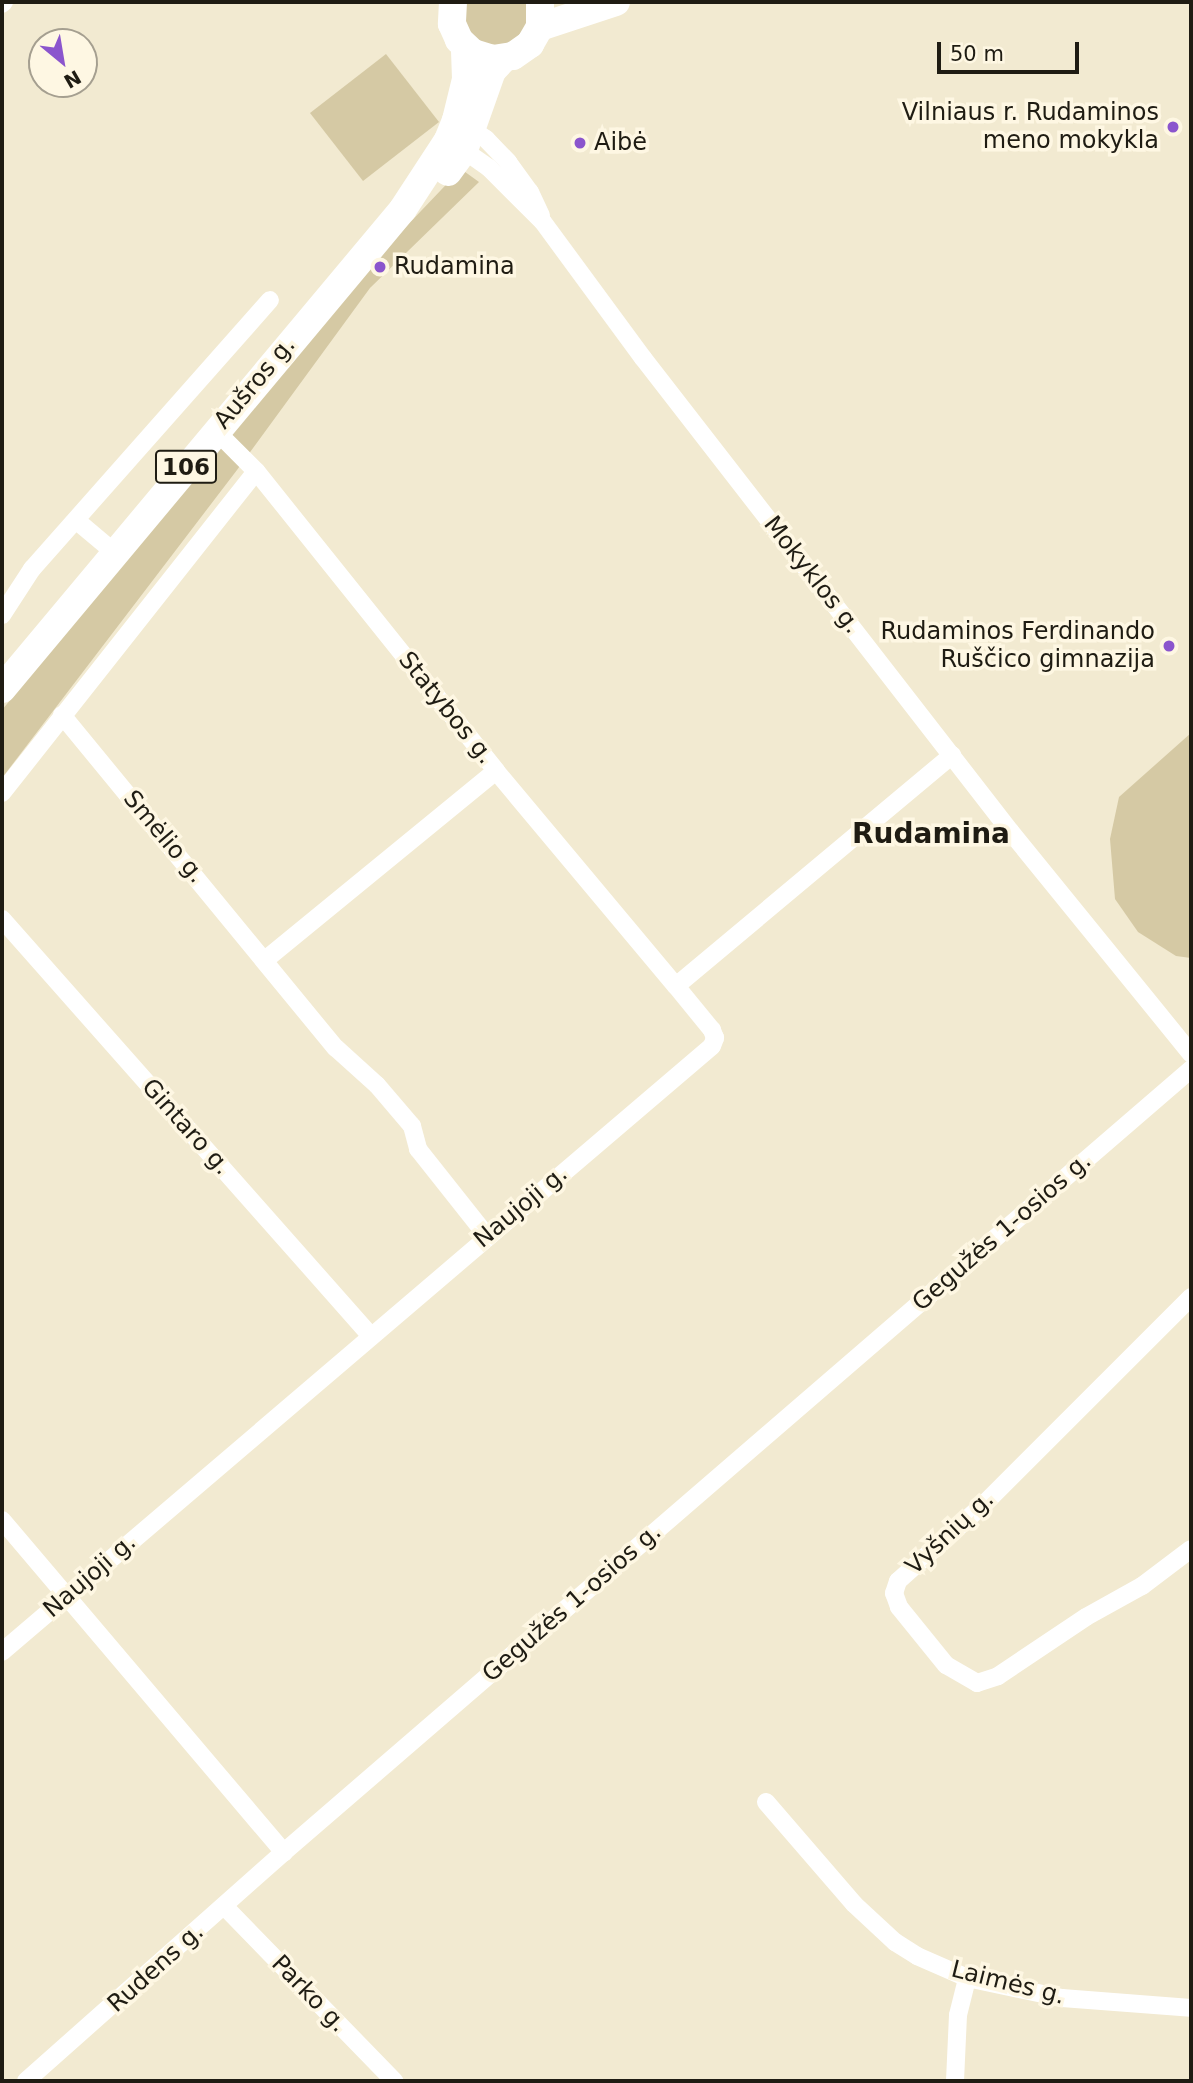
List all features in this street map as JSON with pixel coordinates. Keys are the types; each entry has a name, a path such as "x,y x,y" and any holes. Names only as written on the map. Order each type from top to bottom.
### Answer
{"main road":[{"name":"106","path":"453,2 452,23 466,47"},
{"name":"106","path":"503,58 522,51 540,14 616,2"},
{"path":"466,47 483,57 503,58"},
{"name":"Aušros g.","path":"460,135 466,79 466,47"},
{"name":"Aušros g.","path":"2,689 403,209 460,135 492,71 503,58"}],"street":[{"name":"Mokyklos g.","path":"460,135 543,222 627,337 952,755 1191,1054"},
{"path":"2,615 32,569 270,300"},
{"name":"Statybos g.","path":"216,431 256,471 496,771 676,986"},
{"path":"2,793 256,471"},
{"path":"77,521 115,552"},
{"name":"Smėlio g.","path":"62,715 336,1048 377,1085 412,1126 418,1149 487,1236"},
{"path":"676,986 952,755"},
{"path":"265,960 496,771"},
{"name":"Gintaro g.","path":"2,919 370,1335"},
{"name":"Naujoji g.","path":"2,1652 370,1335 712,1046 715,1038 712,1030 676,986"},
{"name":"Gegužės 1-osios g.","path":"284,1852 1191,1069"},
{"name":"Vyšnių g.","path":"1191,1297 985,1503 898,1581 894,1593 899,1607 946,1665 977,1683 999,1676 1086,1617 1142,1586 1191,1549"},
{"path":"2,1520 284,1852"},
{"name":"Laimės g.","path":"766,1802 872,1922 917,1956 967,1978 1075,2000 1191,2008"},
{"name":"Rudens g.","path":"26,2081 284,1852"},
{"name":"Parko g.","path":"225,1907 394,2081"},
{"path":"955,2081 958,2015 967,1978"}],"shaded area":[{"path":"463,2 528,2 527,26 512,43 501,46 479,42 464,26"},
{"path":"386,54 439,122 363,181 310,113"},
{"path":"461,169 479,182 370,288 237,470 2,778 2,710 361,274"},
{"path":"1191,733 1191,958 1176,956 1138,932 1115,899 1110,839 1119,797"}],"place":[{"name":"Vilniaus r. Rudaminos meno mokykla","path":"1173,127"},
{"name":"Aibė","path":"580,143"},
{"name":"Rudamina","path":"380,267"},
{"name":"Rudaminos Ferdinando Ruščico gimnazija","path":"1169,646"}],"district":[{"name":"Rudamina","path":"931,834"}]}
